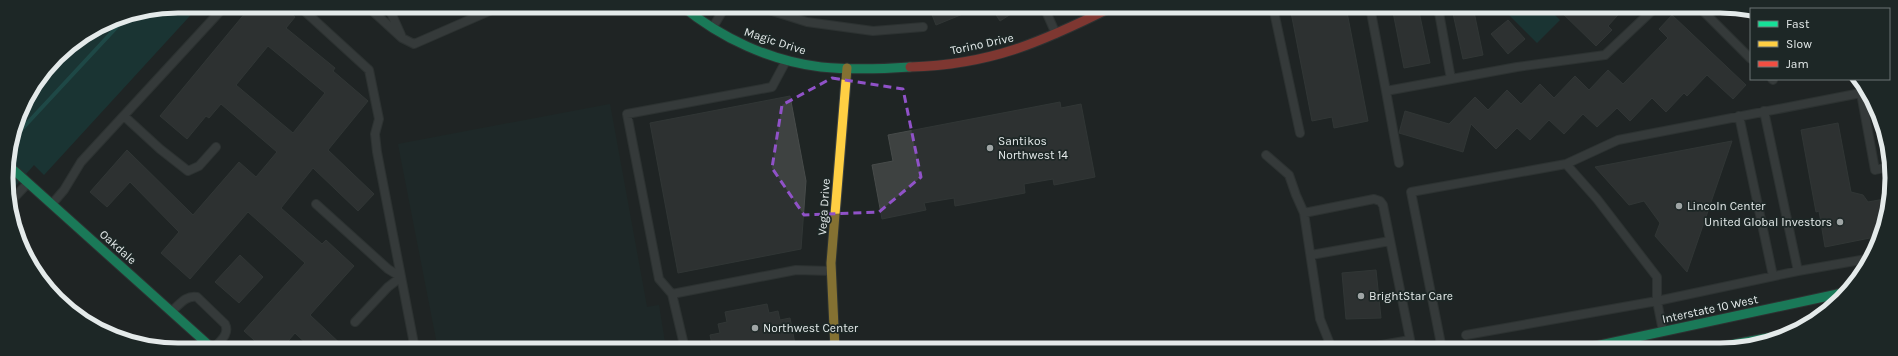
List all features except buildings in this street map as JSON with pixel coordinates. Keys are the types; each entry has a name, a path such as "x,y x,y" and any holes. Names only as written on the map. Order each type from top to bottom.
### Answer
{"main road":[{"name":"Magic Drive","path":"692,13 713,28 762,52 821,67 847,68"},
{"name":"Torino Drive","path":"847,68 892,69 979,60 1027,47 1056,35 1100,13"},
{"name":"Vega Drive","path":"834,343 831,271 847,68"},
{"name":"Oakdale","path":"13,169 206,343"},
{"name":"Interstate 10 West","path":"1609,343 1838,294"}],"lane":[{"path":"52,204 64,190 81,162 219,13"},
{"path":"307,13 369,70 379,119 375,134 377,152 414,343"},
{"path":"375,13 402,38 414,44 484,13"},
{"path":"391,13 402,38"},
{"path":"713,28 721,13"},
{"path":"783,13 815,23 874,31 923,27"},
{"path":"1047,13 1056,35"},
{"path":"1275,13 1300,133"},
{"path":"1371,13 1399,163"},
{"path":"1439,13 1451,79"},
{"path":"1386,91 1517,67 1605,55 1650,13"},
{"path":"1705,13 1750,58"},
{"path":"684,343 672,294 659,279 627,114 772,87 787,59"},
{"path":"1441,343 1411,192 1566,164 1618,140 1861,93"},
{"path":"1864,97 1875,170 1885,168"},
{"path":"1764,111 1798,271"},
{"path":"124,116 160,149 188,171 199,166 216,147"},
{"path":"1739,116 1773,276"},
{"path":"1266,155 1289,174 1304,213 1320,319 1330,343"},
{"path":"1566,164 1597,199 1656,277 1657,301 1663,331"},
{"path":"14,198 28,183"},
{"path":"1304,213 1374,200 1380,201 1383,206 1411,343"},
{"path":"316,204 388,269 401,277"},
{"path":"1311,255 1390,241"},
{"path":"1466,335 1657,301 1773,276 1863,260"},
{"path":"672,294 796,270 831,271"},
{"path":"355,322 388,286 401,277"},
{"path":"172,312 185,299 191,296 197,297 225,324 227,328 225,334 218,343"},
{"path":"1393,343 1410,340"}],"highlighted area":[{"path":"832,78 903,89 921,177 879,212 804,215 772,168 782,105"}],"shaded area":[{"path":"193,13 44,175 34,165 13,189 14,156 22,125 35,95 61,61 95,35 125,22 156,14"},
{"path":"1507,13 1553,13 1560,20 1537,43"},
{"path":"610,104 647,307 659,305 665,343 437,343 398,144"}],"waterway":[{"path":"20,130 119,24"}],"traffic: fast":[{"path":"691,13 730,38 747,46 765,54 802,64 832,68 866,69 910,67"},
{"path":"13,169 206,343"},
{"path":"1610,343 1838,294"}],"traffic: slow":[{"path":"835,343 831,263 847,68"}],"traffic: jam":[{"path":"910,67 965,62 991,56 1038,41 1100,13"}],"place":[{"name":"Santikos Northwest 14","path":"990,148"},
{"name":"Lincoln Center","path":"1679,206"},
{"name":"United Global Investors","path":"1840,222"},
{"name":"BrightStar Care","path":"1361,296"},
{"name":"Northwest Center","path":"755,328"}]}
